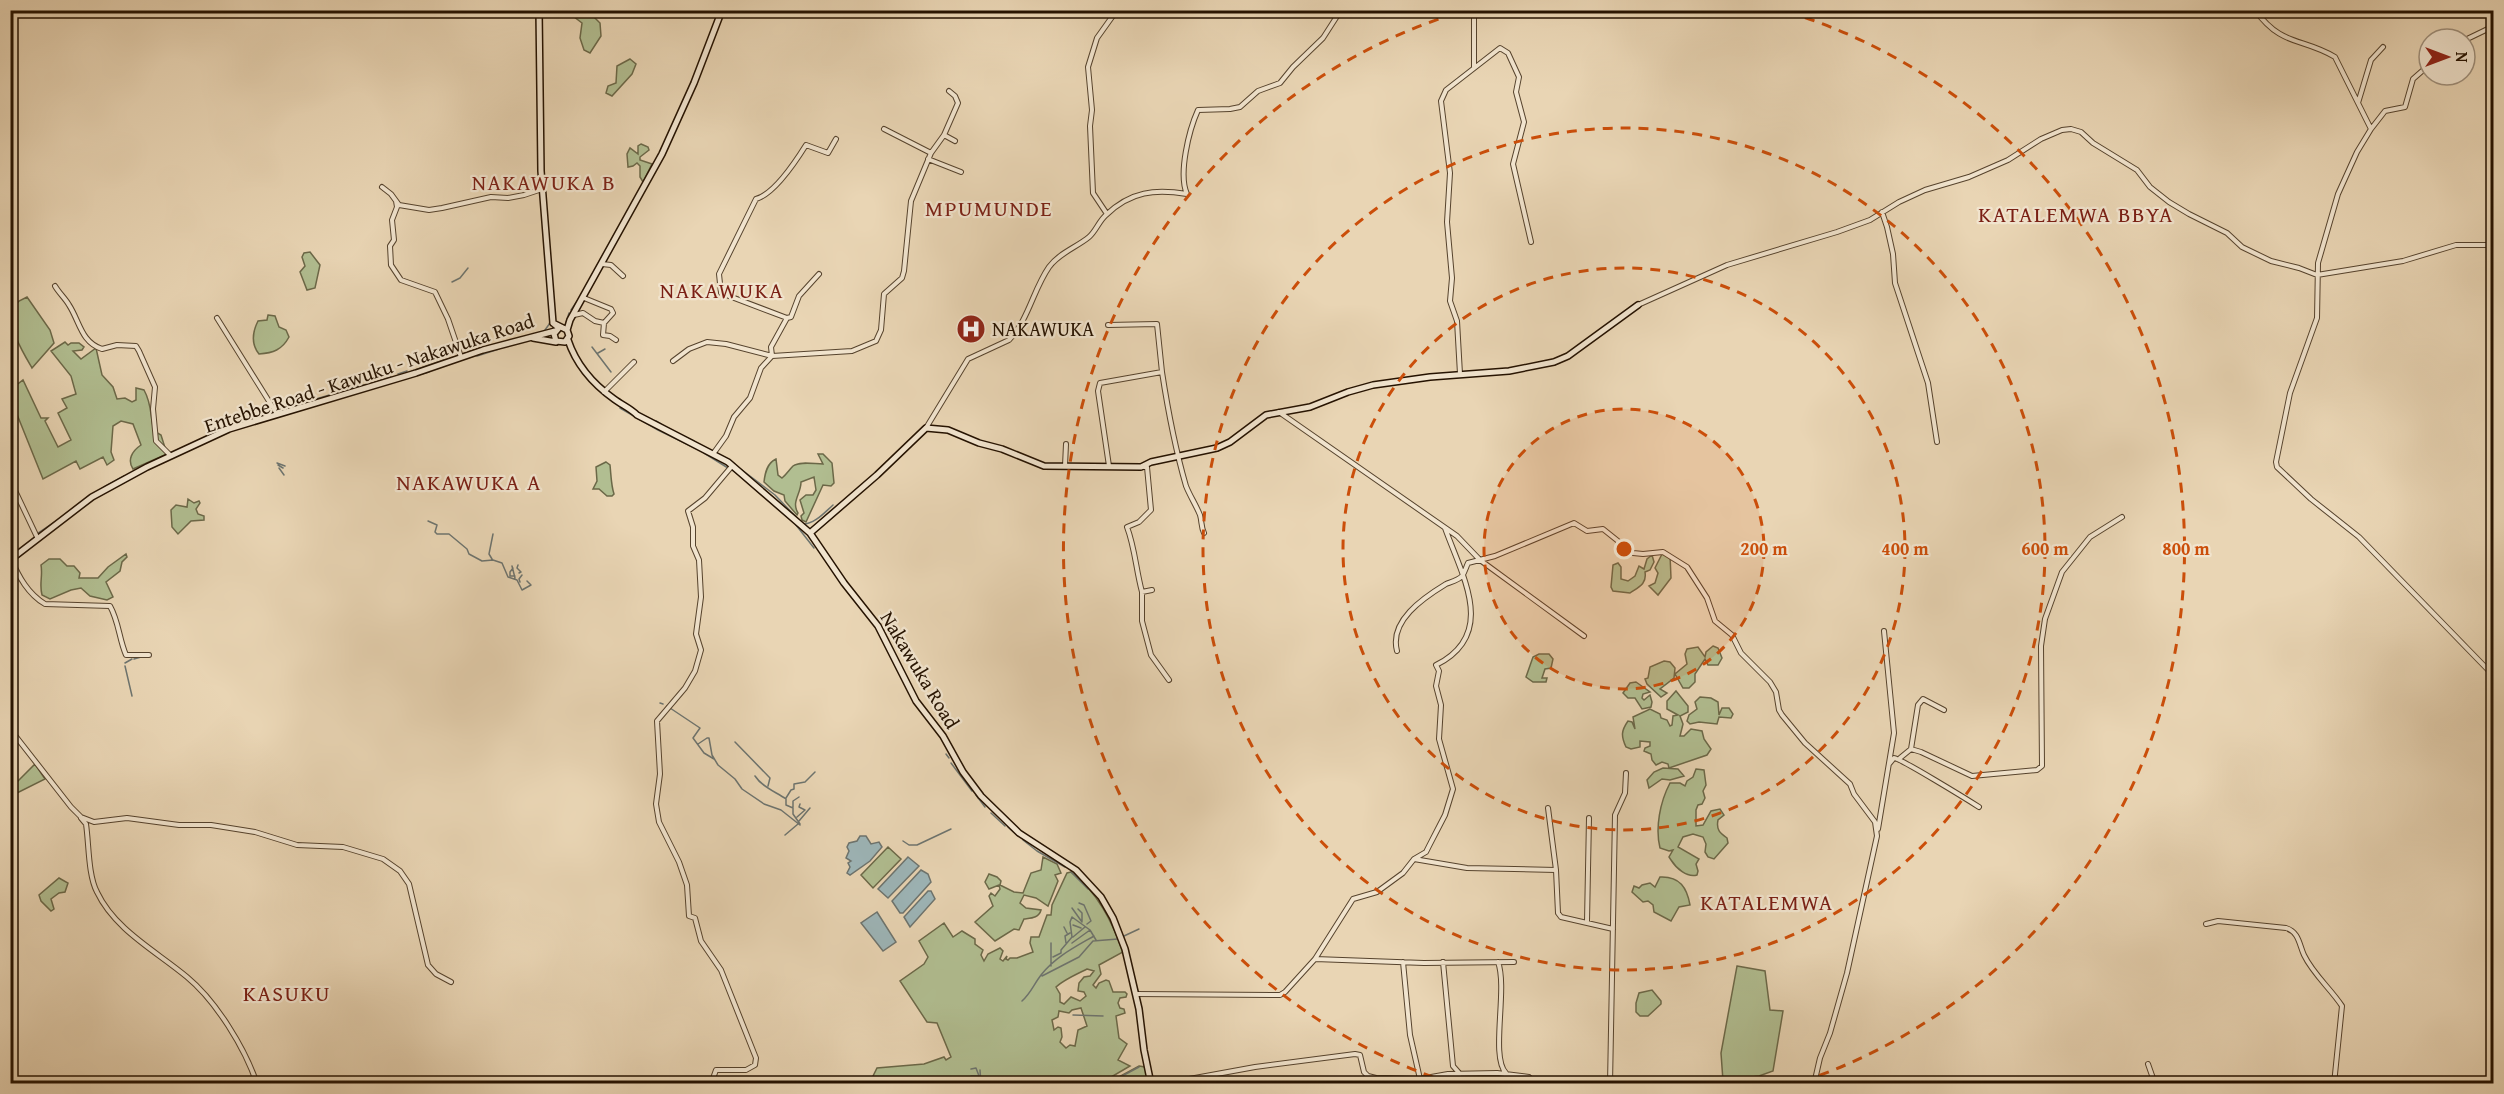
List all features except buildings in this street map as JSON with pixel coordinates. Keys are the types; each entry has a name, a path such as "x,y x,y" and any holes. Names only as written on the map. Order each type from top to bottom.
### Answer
{"main road":[{"path":"539,10 539,111 543,189 553,323 559,328 555,331 554,338 573,355"},
{"path":"553,323 567,330 662,154 694,83 722,10"},
{"path":"810,533 877,475 926,428 948,430 1044,466 1141,466 1217,448 1241,434 1256,420 1279,411 1310,407 1373,385 1460,374 1509,371 1554,362 1568,356 1638,305"},
{"name":"Nakawuka Road","path":"567,330 573,355 604,392 637,415 732,466 810,533 844,583 878,626 916,701 943,736 963,771 981,796 1019,833 1076,870 1101,897 1119,931 1136,994 1151,1083"},
{"name":"Entebbe Road - Kawuku - Nakawuka Road","path":"11,560 37,537 92,497 229,429 416,373 461,357 555,331"},
{"path":"531,337 560,343 568,340"}],"street":[{"path":"1107,214 1093,193 1090,126 1092,110 1088,67 1097,38 1117,10"},
{"path":"926,428 968,359 1010,340 1028,313 1037,287 1051,265 1091,236 1107,214 1130,198 1146,192 1161,190 1187,194 1183,186 1184,165 1198,110 1230,109 1240,106 1258,91 1280,83 1323,38 1341,10"},
{"path":"1474,10 1474,68"},
{"path":"2255,10 2268,28 2283,38 2335,57 2371,129"},
{"path":"2477,34 2493,26"},
{"path":"2358,103 2371,60 2383,47"},
{"path":"1460,374 1457,321 1450,301 1452,278 1447,222 1450,173 1441,101 1446,90 1500,48 1508,53 1520,77 1516,92 1524,123 1513,164 1531,242"},
{"path":"2417,76 2413,79 2405,107 2385,111 2371,129 2357,152 2338,194 2318,263 2317,318 2290,393 2276,462 2277,467 2311,499 2359,537 2493,676"},
{"path":"673,361 689,349 707,342 726,344 772,356 852,351 876,341 881,330 884,294 902,278 904,271 911,201 928,159 944,135 958,101 949,91"},
{"path":"884,129 931,153"},
{"path":"1638,305 1727,265 1870,220 1925,190 1969,177 2008,160 2041,139 2070,129 2080,132 2093,143 2137,170 2150,187 2169,202 2227,233 2242,247 2271,261 2317,275 2403,261 2456,245 2493,245"},
{"path":"944,135 955,141"},
{"path":"787,318 721,293 719,274 756,199 768,193 794,164 806,145 828,153 836,139"},
{"path":"928,159 961,172"},
{"path":"382,187 399,205 429,210 461,206 490,197 508,198 543,189"},
{"path":"396,201 398,207 392,220 393,240 390,246 392,265 401,280 435,292 448,319 461,357"},
{"path":"1882,212 1893,254 1895,283 1928,383 1937,442"},
{"path":"602,264 611,265 623,276"},
{"path":"713,454 726,436 734,417 750,398 761,368 772,356 771,347 787,318 791,316 806,285 819,274"},
{"path":"55,286 68,303 81,332 88,340 102,349 125,345 136,346 155,387 153,409 156,441 171,456"},
{"path":"584,298 611,309 612,314 603,323 603,335 614,337 616,340"},
{"path":"574,315 583,313 603,323"},
{"path":"217,318 277,414"},
{"path":"1108,325 1157,324 1162,372 1178,457 1190,498 1200,517 1204,533"},
{"path":"604,392 634,362"},
{"path":"1109,466 1098,391 1100,383 1162,372"},
{"path":"1279,411 1457,536 1480,560 1584,636"},
{"path":"1065,467 1066,444"},
{"path":"711,1083 716,1070 750,1070 755,1065 756,1058 721,970 701,941 694,918 689,916 687,885 679,862 659,822 656,804 660,774 656,735 657,721 685,687 695,670 701,650 696,634 700,597 699,561 693,546 693,527 688,512 705,498 732,466"},
{"path":"1141,466 1147,467 1151,510 1139,522 1127,527 1134,547 1142,592 1142,621 1151,655 1169,680"},
{"path":"10,480 37,537"},
{"path":"1911,750 1921,752 1972,776 2037,770 2042,766 2041,653 2045,619 2062,572 2090,537 2122,517"},
{"path":"1397,651 1395,635 1414,607 1439,588 1462,577 1468,563 1495,556 1574,523 1587,531 1603,529 1633,553 1643,555 1663,552 1687,567 1707,598 1714,621 1732,635 1741,653 1770,682 1776,692 1779,710 1805,743 1850,784 1854,794 1875,822 1877,836"},
{"path":"1136,994 1280,995 1315,958 1353,899 1377,892 1403,873 1414,859 1426,852 1430,846 1445,815 1453,789 1439,739 1441,705 1436,686 1439,672 1436,665 1455,653 1464,644 1470,632 1472,603 1444,528"},
{"path":"11,560 36,599 45,604 110,606 121,633 122,646 126,655 148,655"},
{"path":"1142,592 1152,590"},
{"path":"1814,1083 1847,973 1877,836 1889,765 1893,733 1884,631"},
{"path":"1889,765 1894,758 1900,758 1911,750 1918,705 1923,699 1944,710"},
{"path":"10,729 55,789 86,824 96,891 104,904 130,933 159,958 187,977 199,990 239,1043 257,1083"},
{"path":"1900,758 1915,770 1979,807"},
{"path":"1610,1083 1615,815 1625,793 1626,773"},
{"path":"1548,808 1556,870 1558,913 1561,917 1587,921 1613,929"},
{"path":"81,817 94,822 127,818 179,825 211,825 255,832 297,845 343,847 382,859 400,871 409,884 428,965 436,974 451,982"},
{"path":"1587,921 1589,818"},
{"path":"1414,859 1467,868 1556,870"},
{"path":"2206,924 2218,921 2292,930 2306,958 2342,1006 2334,1083"},
{"path":"1315,958 1403,962 1514,962"},
{"path":"1403,962 1410,1035 1420,1079"},
{"path":"1443,962 1454,1066 1460,1074"},
{"path":"1498,962 1503,977 1499,1038 1501,1068 1507,1074"},
{"path":"1162,1083 1355,1054 1360,1055 1364,1072 1368,1076 1420,1079 1448,1074 1497,1073 1529,1077 1535,1083"},
{"path":"2148,1064 2155,1083"},
{"path":"1448,1074 1454,1066"},
{"path":"1497,1073 1501,1068"}],"green space":[{"path":"576,11 588,11 600,23 601,36 590,53 584,50 580,38 582,23 573,16"},
{"path":"630,59 636,64 632,74 612,96 606,93 608,86 616,83 617,66"},
{"path":"641,144 649,150 640,157 640,160 652,164 643,182 640,177 640,166 637,163 628,167 627,154 630,148 638,154 638,146"},
{"path":"310,252 320,265 315,288 307,290 300,272 305,266 302,257 304,253"},
{"path":"27,297 50,330 54,343 32,368 17,340 11,318 11,310 19,301"},
{"path":"268,315 275,316 279,327 286,330 289,337 277,350 259,354 253,338 258,321 267,320"},
{"path":"65,342 68,345 79,343 84,347 82,350 73,351 81,359 96,348 102,375 113,387 117,399 125,398 132,402 136,400 136,388 144,390 150,405 154,431 161,435 167,454 133,469 130,462 131,456 141,445 133,424 121,421 113,426 111,452 114,460 107,465 103,457 80,469 76,461 43,479 14,407 11,408 10,390 23,380 41,418 48,418 45,421 58,447 71,440 58,413 67,408 62,399 76,394 71,376 51,351"},
{"path":"818,454 823,454 832,463 834,483 831,486 823,485 806,522 802,520 801,516 804,513 800,500 806,495 813,495 816,490 814,477 801,482 796,502 797,515 785,501 784,495 774,491 764,482 765,475 769,466 776,459 778,475 782,478 796,464 823,464"},
{"path":"606,462 610,465 614,494 612,496 607,496 599,489 593,489 597,481 596,467"},
{"path":"188,499 194,503 199,501 196,509 198,514 204,516 204,520 191,521 178,534 172,527 171,510 176,505 187,507"},
{"path":"126,554 127,557 122,562 120,571 106,582 113,597 107,600 90,596 81,588 50,599 42,595 41,565 49,559 60,559 67,566 74,566 80,573 79,578 98,578 108,567"},
{"path":"1662,554 1670,555 1671,578 1658,595 1649,586 1655,583 1658,573 1655,568"},
{"path":"1652,555 1654,562 1650,570 1645,572 1642,585 1630,593 1613,591 1611,587 1613,565 1618,563 1621,567 1621,579 1628,581 1635,576 1639,566 1644,569 1647,559"},
{"path":"1713,646 1718,648 1722,658 1718,665 1708,665 1705,659 1695,674 1695,682 1689,688 1683,688 1675,674 1687,664 1685,654 1687,649 1698,647 1705,657 1706,652"},
{"path":"1539,654 1549,654 1553,659 1551,668 1545,669 1542,678 1547,678 1546,682 1533,682 1526,677 1533,657"},
{"path":"1664,661 1670,662 1675,668 1674,678 1660,689 1667,693 1661,697 1647,684 1645,679 1648,678 1650,667"},
{"path":"1636,682 1650,692 1643,694 1642,698 1644,700 1650,695 1651,707 1642,709 1635,698 1628,698 1623,693 1630,683"},
{"path":"1676,691 1688,706 1688,712 1680,716 1683,724 1680,736 1684,736 1691,729 1702,731 1711,749 1707,755 1669,768 1668,764 1662,762 1656,765 1651,754 1644,751 1650,746 1650,742 1640,741 1640,747 1631,749 1626,747 1622,734 1628,721 1632,722 1635,729 1633,717 1650,709 1660,714 1670,726 1672,725 1673,716 1678,715 1667,709 1667,701"},
{"path":"1700,697 1711,698 1718,702 1719,715 1722,708 1729,708 1733,714 1731,718 1719,717 1717,724 1699,722 1690,724 1687,721 1689,715 1697,709 1695,702"},
{"path":"35,764 45,779 11,796 11,776 17,782"},
{"path":"1663,768 1678,769 1684,776 1670,780 1662,779 1649,788 1647,780 1654,772"},
{"path":"1696,769 1704,770 1706,785 1703,791 1705,798 1696,810 1696,826 1703,825 1711,811 1720,809 1724,815 1718,820 1718,829 1727,838 1728,843 1714,859 1708,857 1705,852 1706,844 1703,837 1693,834 1683,837 1678,847 1699,859 1696,864 1697,875 1693,876 1682,872 1673,863 1669,857 1673,850 1660,848 1658,824 1661,807 1670,783 1680,783 1685,786 1687,781 1693,777"},
{"path":"888,847 901,859 873,888 861,875"},
{"path":"1043,857 1057,864 1061,873 1055,875 1058,881 1048,906 1036,898 1024,895 1020,903 1026,908 1041,910 1040,913 1024,919 1019,930 1014,929 995,941 975,922 993,906 989,896 991,893 995,896 1000,889 999,885 989,889 985,882 989,874 1001,881 1000,885 1014,892 1023,893 1031,873 1041,870"},
{"path":"1071,872 1081,880 1096,898 1114,929 1123,952 1099,965 1101,974 1093,985 1096,988 1099,983 1106,980 1109,981 1113,992 1127,994 1126,997 1120,998 1118,1003 1125,1013 1116,1016 1119,1038 1127,1044 1118,1060 1130,1066 1101,1083 1042,1083 1041,1081 1037,1084 834,1084 872,1078 877,1068 924,1064 951,1057 937,1023 927,1022 900,981 924,964 928,957 919,941 944,923 953,937 962,931 975,939 975,944 983,950 981,955 984,961 988,954 1000,948 1003,951 1000,959 1003,961 1007,956 1008,960 1033,952 1031,937 1039,937 1047,915 1051,915 1052,905 1067,873","holes":["1087,969 1094,971 1079,983 1078,991 1084,992 1086,996 1080,1001 1071,997 1064,1004 1060,1002 1060,994 1056,987","1081,1008 1087,1026 1078,1030 1075,1046 1070,1045 1066,1048 1060,1042 1061,1028 1054,1030 1052,1020 1058,1017 1059,1011 1069,1013"]},
{"path":"1660,877 1673,879 1681,884 1689,899 1690,905 1679,907 1671,921 1654,912 1653,905 1648,901 1643,902 1632,892 1634,886 1639,888 1650,883 1655,887"},
{"path":"59,878 68,883 65,892 51,899 54,909 51,911 41,901 39,895"},
{"path":"1737,966 1765,971 1770,1010 1783,1011 1773,1071 1759,1076 1723,1081 1721,1053"},
{"path":"1652,990 1661,1004 1648,1016 1640,1016 1636,1012 1639,993"},
{"path":"1139,1066 1145,1067 1149,1084 1106,1084"}],"water":[{"path":"860,836 866,836 871,844 879,842 882,847 870,861 850,875 847,873 850,867 848,863 851,861 846,858 849,851 847,847 849,843 857,841"},
{"path":"908,857 919,866 888,898 878,889"},
{"path":"921,870 928,874 931,882 903,913 900,913 892,901"},
{"path":"928,891 931,891 935,899 910,927 904,917"},
{"path":"877,912 896,942 883,951 861,923"}],"waterway":[{"path":"452,282 460,278 468,268"},
{"path":"571,310 580,297"},
{"path":"565,326 569,313"},
{"path":"545,330 550,323"},
{"path":"592,347 611,372"},
{"path":"477,356 499,349"},
{"path":"598,353 605,349"},
{"path":"412,371 444,360"},
{"path":"398,374 407,371"},
{"path":"418,375 429,372"},
{"path":"370,384 391,377"},
{"path":"347,389 368,384"},
{"path":"282,409 343,391"},
{"path":"620,408 697,449"},
{"path":"266,415 273,413"},
{"path":"656,421 661,424"},
{"path":"677,433 694,441"},
{"path":"704,453 728,468"},
{"path":"730,461 775,495 799,520"},
{"path":"277,463 285,466"},
{"path":"278,465 283,468"},
{"path":"279,468 284,475"},
{"path":"732,470 739,475"},
{"path":"104,487 124,476"},
{"path":"802,524 815,520 833,505"},
{"path":"38,533 56,521"},
{"path":"428,521 437,525 435,532 437,534 449,534 467,549 469,554 482,561 493,560 502,563 508,577 517,580 522,590 531,585 527,581"},
{"path":"796,525 814,548"},
{"path":"492,559 489,554 493,534"},
{"path":"518,565 517,568 521,572 519,573"},
{"path":"512,566 515,578"},
{"path":"513,568 510,576 515,576"},
{"path":"520,582 522,575"},
{"path":"134,659 141,657"},
{"path":"125,663 132,659"},
{"path":"125,666 132,696"},
{"path":"667,706 700,728 693,738 704,753 714,759"},
{"path":"698,744 709,738 712,755 718,765 735,779 742,789 764,804 781,810 800,825"},
{"path":"735,742 770,778 768,786"},
{"path":"946,754 949,758"},
{"path":"951,763 972,791"},
{"path":"786,798 794,789 794,784 805,782 815,772"},
{"path":"755,776 765,786 786,799 786,805 793,808 793,814 800,824"},
{"path":"976,795 985,807"},
{"path":"793,807 793,801 799,797"},
{"path":"797,817 805,810 799,807 800,804"},
{"path":"799,821 810,808"},
{"path":"991,813 1005,826"},
{"path":"785,835 798,824"},
{"path":"1008,827 1018,836"},
{"path":"903,841 909,845 917,845 951,829"},
{"path":"1023,840 1065,867"},
{"path":"1071,872 1088,889"},
{"path":"1079,903 1084,905 1091,921 1087,924"},
{"path":"1072,908 1082,922"},
{"path":"1078,909 1082,913 1082,921"},
{"path":"1072,917 1090,930 1096,940"},
{"path":"1053,957 1061,953 1072,937 1070,922 1072,917"},
{"path":"1073,925 1081,928"},
{"path":"1064,927 1067,933"},
{"path":"1073,937 1085,927"},
{"path":"1124,936 1139,929"},
{"path":"1072,943 1090,930"},
{"path":"1066,943 1065,936 1070,933"},
{"path":"1022,1001 1053,963 1094,936"},
{"path":"1042,976 1079,957 1093,941 1118,939"},
{"path":"1051,943 1051,966"},
{"path":"1073,1015 1103,1016"},
{"path":"1107,1084 1139,1067"},
{"path":"971,1069 976,1068 979,1076 971,1076"},
{"path":"980,1070 981,1084"}],"place":[{"name":"NAKAWUKA","path":"971,329"}],"district":[{"name":"NAKAWUKA B","path":"544,182"},
{"name":"MPUMUNDE","path":"989,208"},
{"name":"KATALEMWA BBYA","path":"2076,214"},
{"name":"NAKAWUKA","path":"722,290"},
{"name":"NAKAWUKA A","path":"469,482"},
{"name":"KATALEMWA","path":"1767,902"},
{"name":"KASUKU","path":"287,993"}]}
